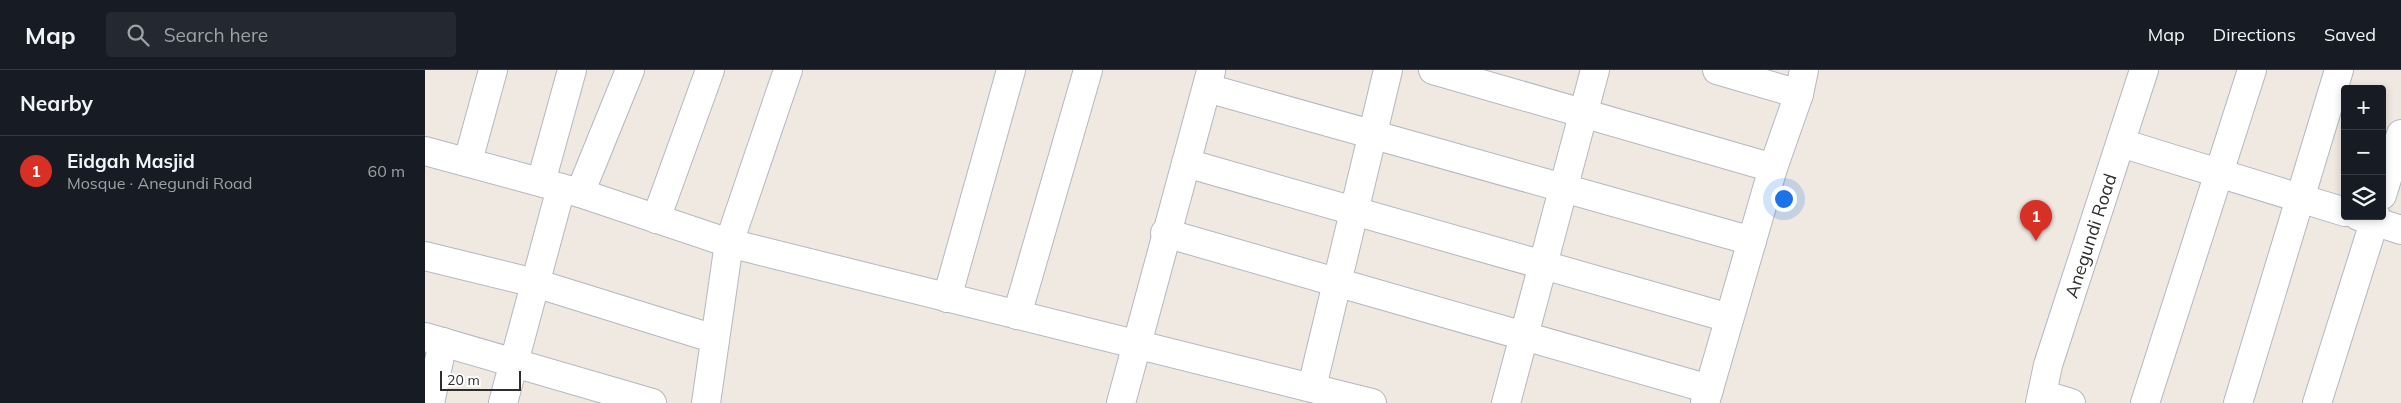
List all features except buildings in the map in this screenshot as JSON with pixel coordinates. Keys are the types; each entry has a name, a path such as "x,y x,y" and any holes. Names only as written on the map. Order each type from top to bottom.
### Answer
{"street":[{"path":"468,161 493,70"},
{"path":"503,403 561,188 572,70"},
{"path":"561,188 630,70"},
{"path":"656,219 710,70"},
{"path":"706,403 729,243 788,70"},
{"path":"947,298 1011,70"},
{"path":"1017,315 1088,70"},
{"path":"1312,387 1388,70"},
{"path":"1433,70 1773,168"},
{"path":"1506,403 1595,70"},
{"path":"1165,233 1524,336 1707,396 1773,168 1801,82 1717,70"},
{"name":"Anegundi Road","path":"2041,399 2049,365 2144,70"},
{"path":"2145,403 2252,70"},
{"path":"2238,403 2339,70"},
{"path":"1121,403 1165,233 1209,79 1372,134 1752,240"},
{"path":"2386,181 2401,134"},
{"path":"2121,143 2341,211"},
{"path":"425,151 468,161 561,188 729,243 1135,346 1312,387 1372,403"},
{"path":"1185,163 1729,318"},
{"path":"2317,403 2368,220"},
{"path":"2374,220 2401,230"},
{"path":"425,256 535,283 715,339"},
{"path":"430,403 434,340 514,363 579,393 652,403"},
{"path":"2041,399 2071,403"}],"place":[{"name":"Eidgah Masjid","path":"2036,241"}]}
